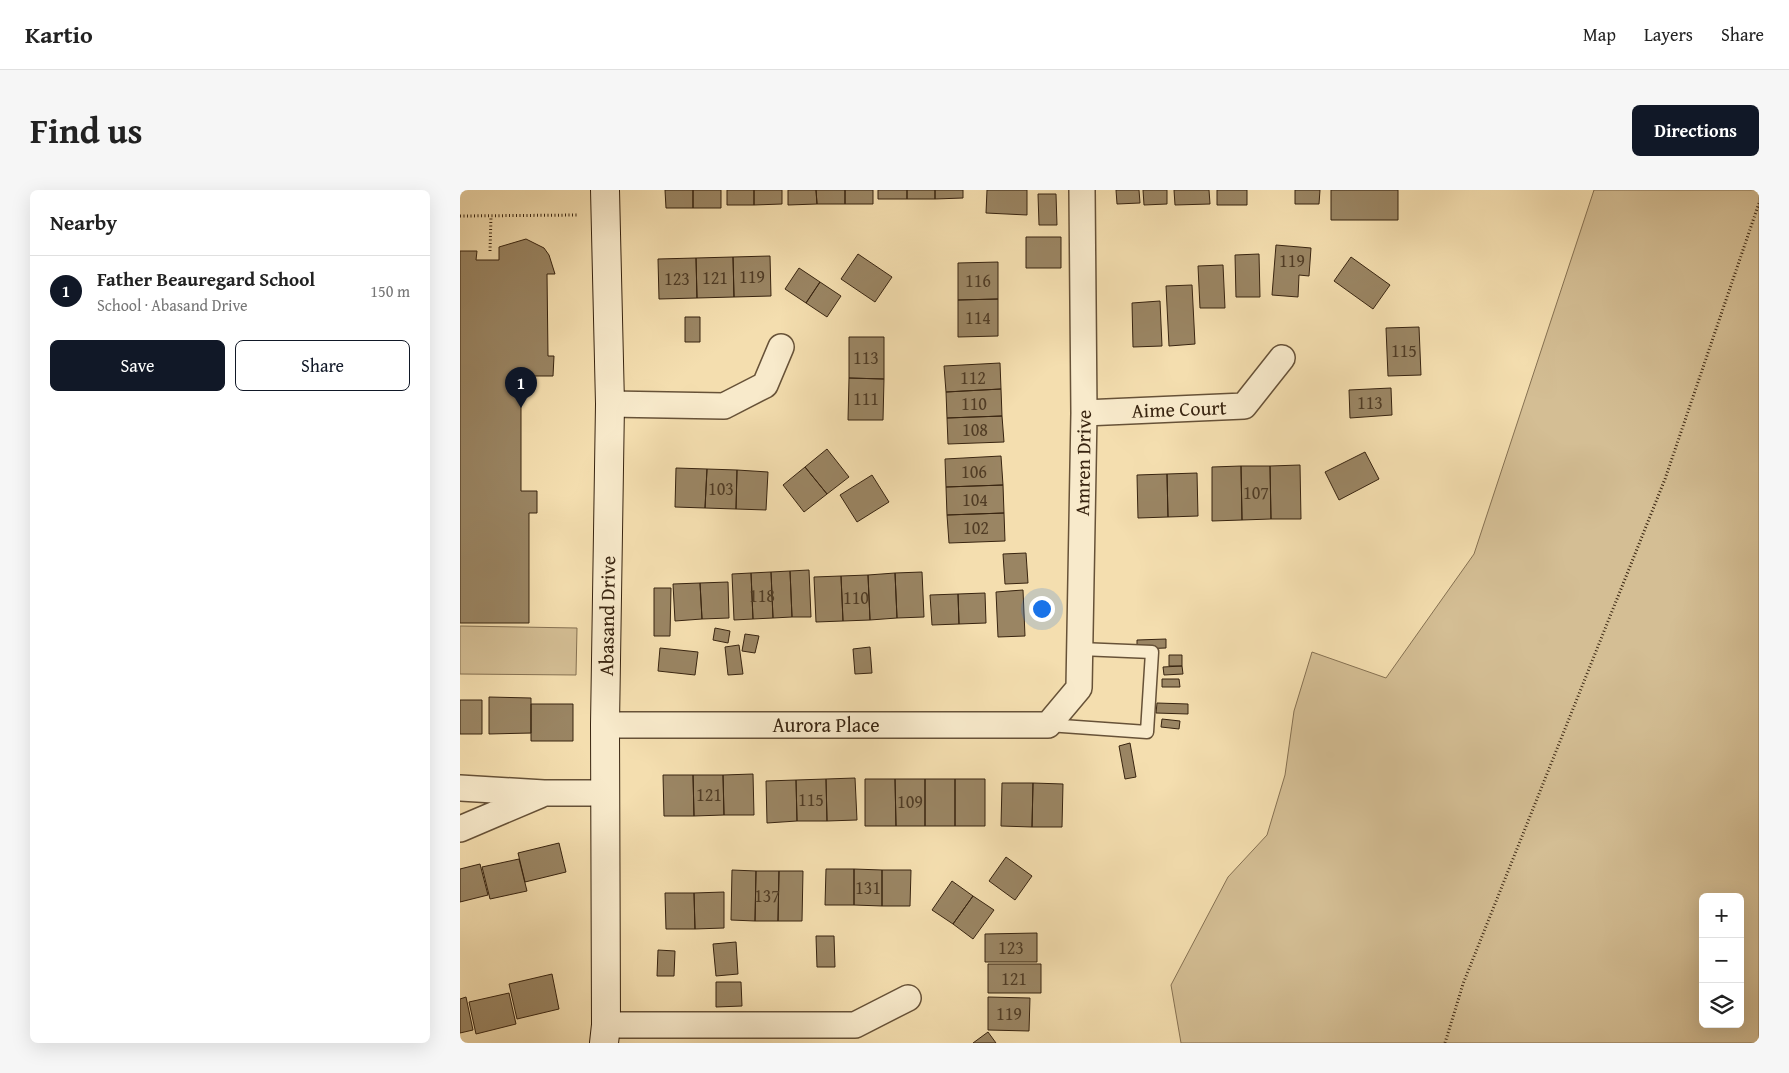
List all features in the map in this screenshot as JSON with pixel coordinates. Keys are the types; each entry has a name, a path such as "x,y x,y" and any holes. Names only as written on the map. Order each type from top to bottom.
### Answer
{"street":[{"name":"Amren Drive","path":"1048,725 1079,688 1084,413 1082,190"},
{"name":"Abasand Drive","path":"601,1037 610,404 605,202"},
{"path":"610,404 724,406 765,384 781,348"},
{"name":"Aime Court","path":"1084,413 1244,406 1282,358"},
{"name":"Aurora Place","path":"605,725 1048,725"},
{"path":"460,788 544,794 605,794"},
{"path":"460,829 544,794"},
{"path":"601,1037 855,1025 908,998"}],"lane":[{"path":"1048,725 1147,732 1152,652 1080,649"}],"path":[{"path":"460,216 491,216 605,202"},
{"path":"1445,1043 1463,984 1665,479 1759,203"},
{"path":"490,251 491,216"}],"shaded area":[{"path":"1594,190 1759,190 1759,1043 1181,1043 1171,985 1228,877 1267,835 1285,775 1294,711 1312,652 1386,678 1474,554"},
{"path":"460,626 577,628 576,675 460,674"}],"building":[{"path":"665,190 693,190 693,208 666,208"},
{"path":"693,190 721,190 721,208 693,208"},
{"path":"727,190 754,190 754,205 727,205"},
{"path":"754,190 782,190 782,204 754,205"},
{"path":"788,190 816,190 817,204 788,205"},
{"path":"816,190 845,190 845,204 817,204"},
{"path":"845,190 873,190 873,204 845,204"},
{"path":"878,190 907,190 907,199 878,199"},
{"path":"907,190 935,190 935,199 907,199"},
{"path":"935,190 963,190 963,198 935,199"},
{"path":"987,190 1027,190 1027,215 986,213"},
{"path":"1116,190 1139,190 1140,203 1117,204"},
{"path":"1143,190 1167,190 1167,204 1144,205"},
{"path":"1174,190 1209,190 1210,204 1175,205"},
{"path":"1217,190 1247,190 1247,205 1217,205"},
{"path":"1295,190 1320,190 1319,204 1295,204"},
{"path":"1331,190 1398,190 1398,220 1331,220"},
{"path":"1038,194 1056,194 1057,225 1039,225"},
{"path":"1026,237 1061,237 1061,268 1026,268"},
{"path":"526,239 544,248 549,255 555,274 547,274 548,356 554,356 553,376 528,376 528,395 521,395 521,491 537,491 537,513 529,513 529,623 460,623 460,251 477,251 476,260 499,260 499,247"},
{"path":"1276,245 1311,248 1309,276 1299,275 1298,297 1272,295"},
{"path":"858,254 892,277 875,302 841,279"},
{"path":"1259,254 1260,297 1236,297 1235,255"},
{"path":"770,256 771,296 734,297 733,257"},
{"path":"733,257 734,297 697,298 696,258"},
{"path":"1351,257 1390,285 1373,309 1334,281"},
{"path":"696,258 697,298 659,299 658,259"},
{"path":"998,262 998,299 958,300 958,263"},
{"path":"1223,265 1225,308 1200,308 1198,266"},
{"path":"799,268 820,282 806,303 785,289"},
{"path":"820,282 841,296 827,317 806,303"},
{"path":"1192,285 1195,344 1169,346 1166,286"},
{"path":"998,299 998,336 958,337 958,300"},
{"path":"1160,301 1162,346 1133,347 1132,303"},
{"path":"685,317 700,317 700,342 685,342"},
{"path":"1419,327 1421,375 1388,376 1386,328"},
{"path":"849,337 884,337 884,379 849,378"},
{"path":"1000,363 1001,389 946,392 944,366"},
{"path":"849,378 884,379 883,420 848,420"},
{"path":"1391,388 1392,415 1350,418 1349,390"},
{"path":"1001,389 1002,416 947,418 946,392"},
{"path":"1002,416 1004,442 948,444 947,418"},
{"path":"827,449 849,477 827,494 805,467"},
{"path":"1365,452 1379,479 1339,500 1325,472"},
{"path":"1001,456 1003,485 946,487 945,459"},
{"path":"1300,465 1301,519 1271,519 1270,466"},
{"path":"1241,466 1242,520 1212,521 1212,467"},
{"path":"1241,466 1270,466 1271,519 1242,520"},
{"path":"805,467 827,494 804,512 783,485"},
{"path":"676,468 707,469 705,508 675,507"},
{"path":"707,469 737,470 736,509 705,508"},
{"path":"737,470 768,472 766,510 736,509"},
{"path":"1197,473 1198,516 1168,517 1167,474"},
{"path":"1167,474 1168,517 1138,518 1137,475"},
{"path":"872,475 889,502 857,522 840,495"},
{"path":"1003,485 1004,513 947,515 946,487"},
{"path":"1004,513 1005,541 949,543 947,515"},
{"path":"1026,553 1028,583 1005,584 1003,554"},
{"path":"809,570 811,617 792,617 790,571"},
{"path":"790,571 792,617 773,618 771,572"},
{"path":"771,572 773,618 753,619 751,573"},
{"path":"922,572 924,617 897,618 895,573"},
{"path":"751,573 753,619 734,620 732,574"},
{"path":"895,573 897,618 870,620 868,575"},
{"path":"868,575 870,620 843,621 841,576"},
{"path":"841,576 843,621 816,622 814,577"},
{"path":"728,582 729,618 702,619 700,583"},
{"path":"700,583 702,619 675,621 673,584"},
{"path":"654,588 671,588 670,636 654,636"},
{"path":"1023,590 1025,636 998,637 996,592"},
{"path":"985,593 986,623 959,624 958,594"},
{"path":"958,594 959,624 932,625 930,595"},
{"path":"715,628 730,631 728,643 713,640"},
{"path":"745,634 759,636 755,653 742,651"},
{"path":"1166,639 1166,648 1137,649 1137,640"},
{"path":"739,645 743,674 728,675 725,647"},
{"path":"870,647 872,673 855,674 853,649"},
{"path":"660,648 698,652 695,675 658,671"},
{"path":"1169,655 1182,655 1182,666 1169,666"},
{"path":"1182,666 1183,674 1164,675 1163,667"},
{"path":"1162,679 1179,679 1180,687 1162,687"},
{"path":"489,697 531,698 531,733 489,734"},
{"path":"460,700 482,700 482,734 460,734"},
{"path":"1157,703 1188,704 1188,714 1156,713"},
{"path":"531,704 573,704 573,741 531,741"},
{"path":"1162,719 1180,721 1179,729 1161,727"},
{"path":"1130,743 1136,777 1125,779 1119,746"},
{"path":"753,774 754,815 724,815 723,775"},
{"path":"663,775 693,775 694,816 664,816"},
{"path":"693,775 723,775 724,815 694,816"},
{"path":"855,778 857,820 827,821 826,779"},
{"path":"826,779 827,821 797,821 796,780"},
{"path":"865,779 895,779 896,826 865,826"},
{"path":"895,779 925,779 925,826 896,826"},
{"path":"925,779 955,779 955,826 925,826"},
{"path":"955,779 985,779 985,826 955,826"},
{"path":"796,780 797,821 767,823 766,781"},
{"path":"1002,783 1033,783 1032,827 1001,826"},
{"path":"1033,783 1063,784 1062,827 1032,827"},
{"path":"559,843 566,872 525,882 518,853"},
{"path":"1006,857 1032,876 1015,900 989,881"},
{"path":"519,859 527,891 490,899 482,867"},
{"path":"480,864 488,895 460,902 460,869"},
{"path":"826,869 854,869 854,905 825,905"},
{"path":"854,869 882,870 882,906 854,905"},
{"path":"732,870 756,871 755,921 731,920"},
{"path":"882,870 911,870 910,906 882,906"},
{"path":"756,871 779,871 778,921 755,921"},
{"path":"779,871 803,871 802,921 778,921"},
{"path":"952,881 973,896 953,924 932,910"},
{"path":"724,892 724,928 695,929 694,893"},
{"path":"665,893 694,893 695,929 666,929"},
{"path":"973,896 994,910 973,939 953,924"},
{"path":"1037,933 1037,962 985,962 985,934"},
{"path":"816,936 834,936 835,967 817,967"},
{"path":"736,942 738,974 716,976 713,944"},
{"path":"658,950 675,951 674,976 657,976"},
{"path":"988,964 1041,964 1041,993 988,993"},
{"path":"552,974 559,1009 517,1019 509,984"},
{"path":"716,982 741,982 742,1006 716,1007"},
{"path":"509,993 516,1024 476,1034 469,1002"},
{"path":"466,997 473,1030 460,1033 460,999"},
{"path":"988,997 1030,998 1029,1031 988,1030"},
{"path":"988,1032 996,1043 973,1043"}],"place":[{"name":"Father Beauregard School","path":"521,408"}]}
